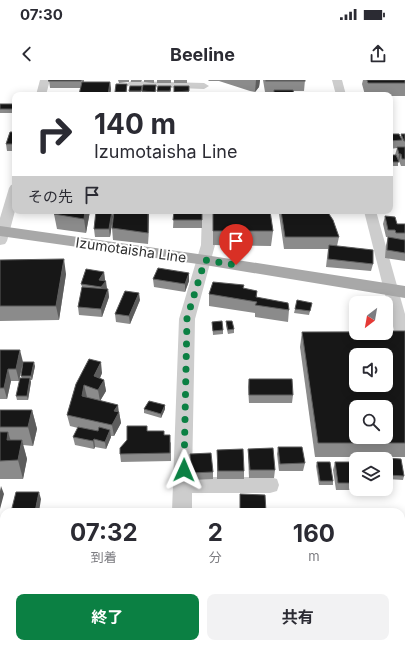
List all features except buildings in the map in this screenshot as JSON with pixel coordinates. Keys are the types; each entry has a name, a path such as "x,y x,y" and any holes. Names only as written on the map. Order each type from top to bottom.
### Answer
{"main road":[{"name":"Izumotaisha Line","path":"1,234 205,260 398,291"}],"street":[{"path":"42,92 45,80"},
{"path":"337,80 340,92"},
{"path":"131,84 203,87"},
{"path":"1,234 12,198"},
{"path":"182,508 187,318 205,260 208,245 208,214"},
{"path":"371,214 398,291 405,342"},
{"path":"183,485 270,485"}],"route":[{"path":"184,470 187,318 205,260 236,265"}]}
